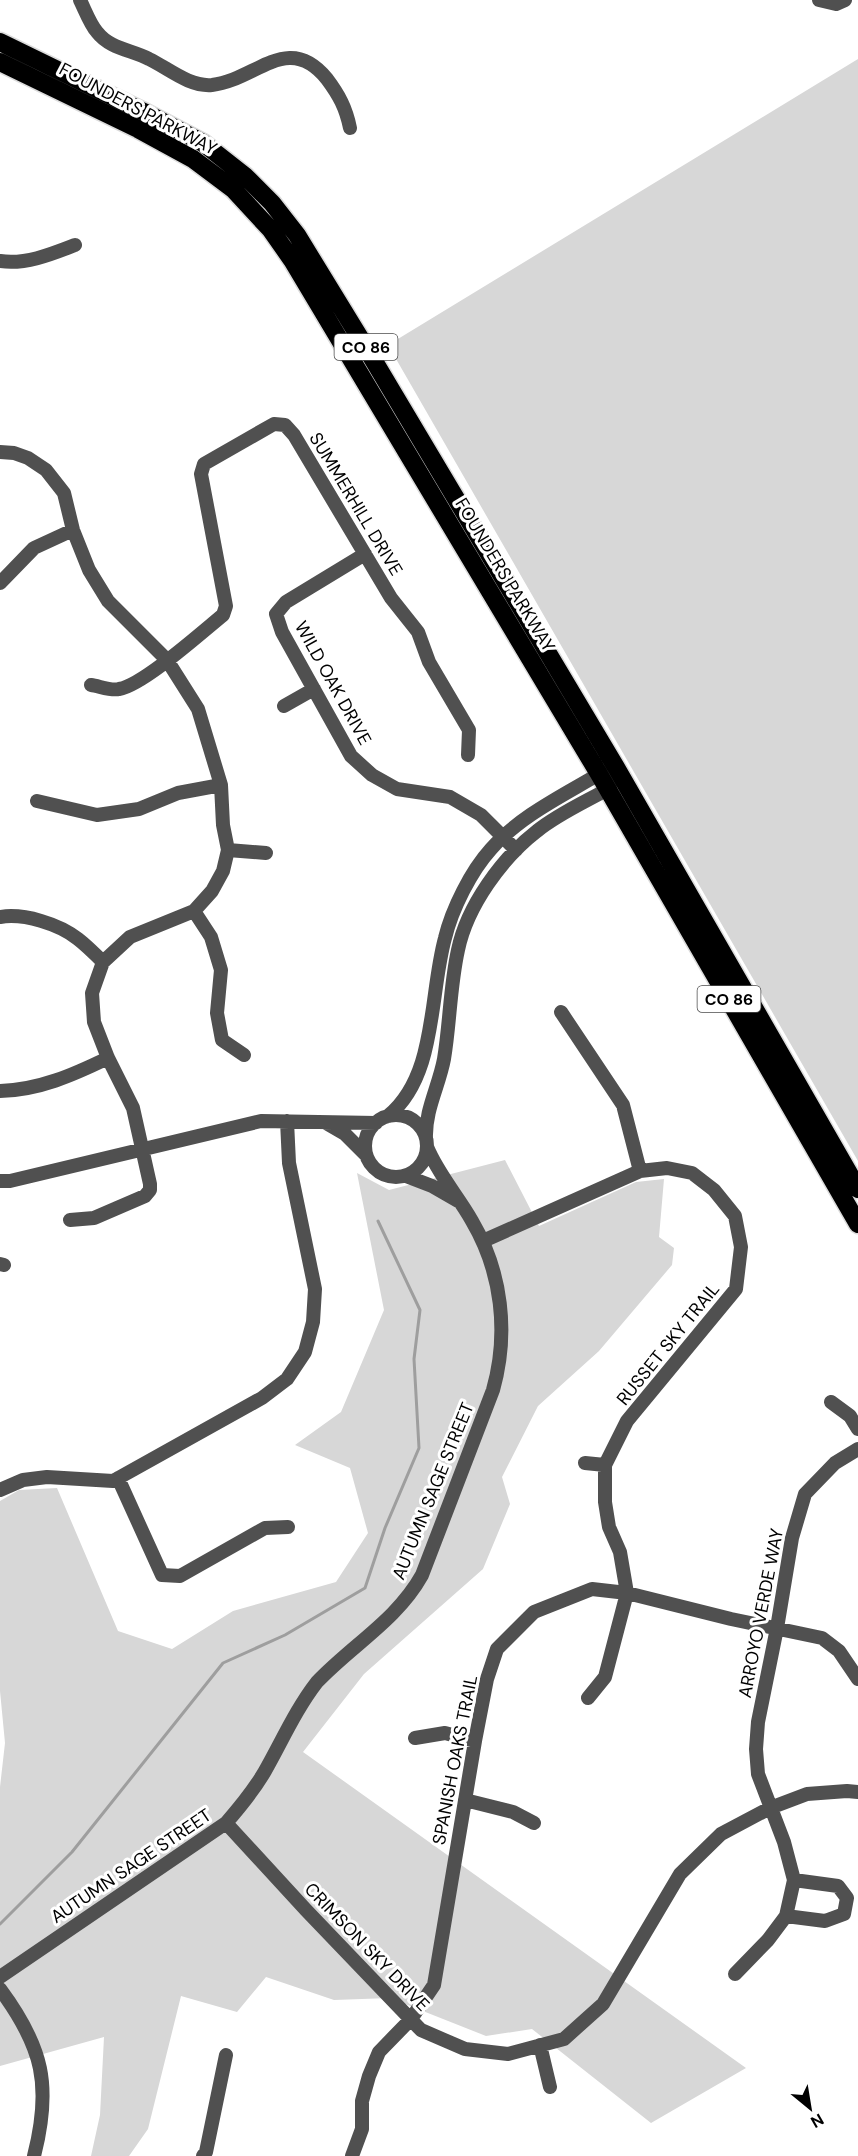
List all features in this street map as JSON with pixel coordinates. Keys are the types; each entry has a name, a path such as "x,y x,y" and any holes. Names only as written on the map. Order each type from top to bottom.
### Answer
{"highway":[{"name":"FOUNDERS PARKWAY","path":"0,42 203,143 233,165 272,203 307,249 617,769 858,1189"},
{"name":"FOUNDERS PARKWAY","path":"0,62 138,129 193,159 227,184 271,230 292,260 604,781 858,1224"}],"street":[{"path":"80,0 96,32 109,44 148,58 199,84 210,85 228,81 288,57 303,59 320,70 338,94 346,108 350,128"},
{"path":"819,0 836,4 845,0"},
{"path":"0,261 44,257 75,245"},
{"name":"SUMMERHILL DRIVE","path":"167,660 223,615 226,606 204,494 201,474 204,464 274,424 285,425 294,435 391,598 418,632 429,662 470,730 468,755"},
{"path":"0,452 14,453 28,458 46,470 64,493 73,530 89,570 108,601 167,660 198,709 221,785 223,825 228,850 223,871 212,891 194,911 130,937 103,962 92,993 94,1022 108,1058 133,1108 150,1190 146,1196 94,1218 70,1220"},
{"path":"0,583 34,548 73,530"},
{"name":"WILD OAK DRIVE","path":"365,554 286,602 276,614 282,632 351,756 372,775 397,789 450,797 481,816 516,850"},
{"path":"91,685 118,690 145,676 167,660"},
{"path":"284,706 314,688"},
{"path":"324,1122 345,1134 366,1155 377,1172 386,1176 396,1178 406,1176 421,1164 426,1142 428,1112 444,1058 458,948 474,907 496,873 516,850 538,830 617,769"},
{"path":"366,1155 366,1137 406,1100 417,1078 426,1051 445,936 465,888 490,849 520,822 604,781"},
{"path":"37,801 98,815 139,809 178,793 221,785"},
{"path":"228,850 266,853"},
{"path":"194,911 211,937 221,970 217,1013 222,1040 244,1055"},
{"path":"0,917 10,916 48,924 77,938 103,962"},
{"path":"561,1012 623,1104 640,1171"},
{"path":"0,1091 19,1091 69,1077 108,1058"},
{"path":"0,1181 10,1181 261,1121 382,1120 396,1115 411,1119 418,1124 426,1142"},
{"path":"0,1490 23,1480 47,1477 113,1481 262,1398 287,1379 305,1352 313,1322 315,1289 289,1163 287,1121"},
{"name":"AUTUMN SAGE STREET","path":"0,1977 226,1823 264,1773 301,1704 317,1682 394,1614 422,1575 493,1390 498,1370 501,1316 497,1286 483,1241 435,1165 426,1142"},
{"name":"RUSSET SKY TRAIL","path":"483,1241 640,1171 667,1168 693,1173 714,1190 735,1216 741,1247 736,1289 627,1421 605,1465 605,1502 609,1527 620,1552 627,1593"},
{"path":"406,1176 426,1183 460,1202"},
{"path":"831,1402 849,1416 858,1429"},
{"name":"ARROYO VERDE WAY","path":"794,1880 784,1842 758,1774 756,1749 758,1722 792,1538 805,1494 835,1463 858,1449"},
{"path":"585,1463 605,1465"},
{"path":"118,1478 162,1575 180,1576 265,1528 288,1527"},
{"name":"SPANISH OAKS TRAIL","path":"352,2156 362,2129 362,2101 379,2052 411,2019 434,1984 487,1678 497,1650 534,1612 592,1589 627,1593 731,1619 822,1638 839,1651 858,1678"},
{"path":"588,1698 605,1677 627,1593"},
{"path":"415,1738 445,1733 475,1741"},
{"name":"CRIMSON SKY DRIVE","path":"226,1823 421,2030 465,2049 508,2054 564,2039 603,2004 680,1874 721,1834 770,1808 807,1794 858,1792"},
{"path":"465,1800 513,1812 534,1823"},
{"path":"735,1974 768,1940 786,1916 794,1880 838,1886 848,1898 844,1914 825,1921 786,1916"},
{"path":"0,1989 14,2008 35,2048 44,2086 42,2125 34,2156"},
{"path":"540,2045 550,2087"},
{"path":"203,2156 206,2152 226,2055"}],"shaded area":[{"path":"858,59 858,1161 388,345"},
{"path":"505,1160 539,1226 636,1182 664,1179 659,1237 674,1248 672,1265 599,1351 538,1406 502,1477 510,1504 483,1569 364,1674 303,1752 746,2068 651,2123 532,2029 486,2036 390,1998 334,2000 266,1977 237,2012 181,1996 148,2129 129,2156 91,2156 100,2115 104,2037 0,2066 0,1787 5,1743 0,1691 0,1501 19,1490 57,1488 118,1631 172,1649 233,1611 336,1582 368,1533 350,1468 295,1445 341,1412 384,1310 357,1173 389,1190"}],"waterway":[{"path":"0,1924 72,1852 223,1663 285,1635 365,1588 385,1528 419,1448 414,1359 420,1310 378,1221"}]}
